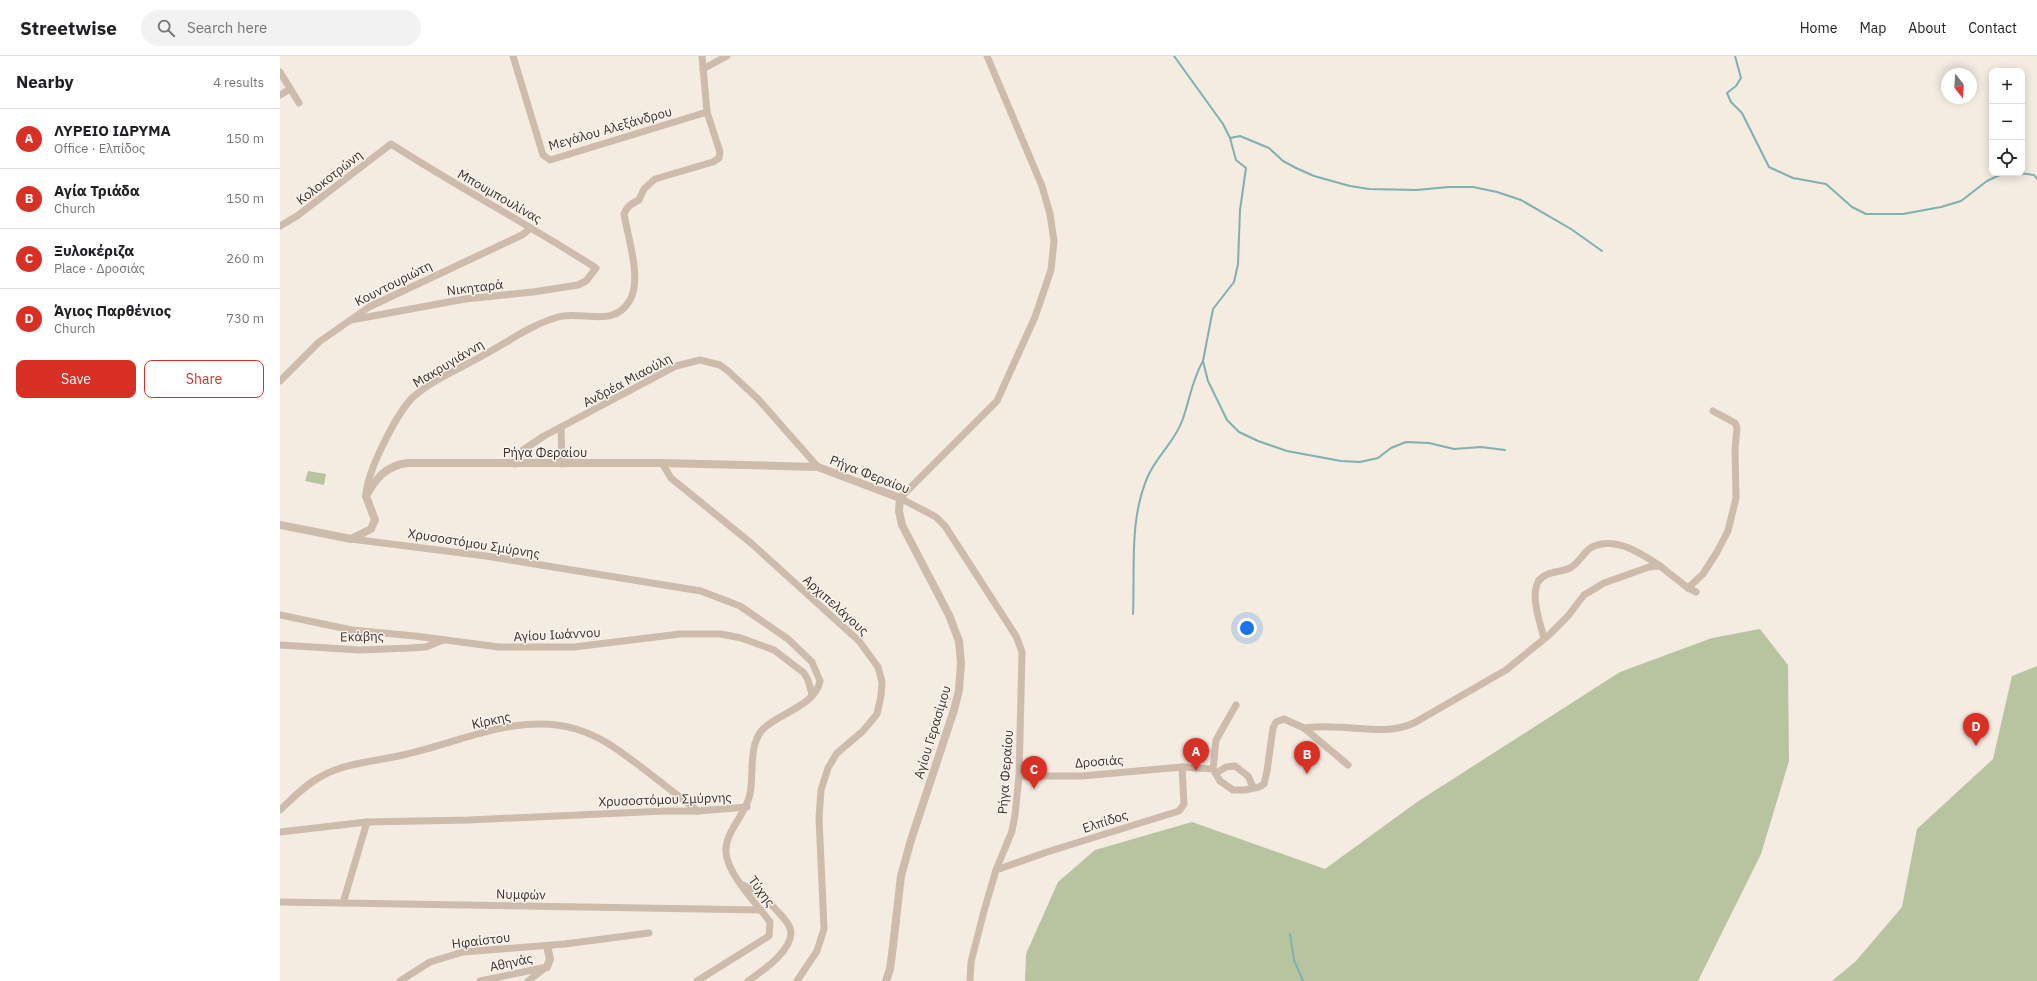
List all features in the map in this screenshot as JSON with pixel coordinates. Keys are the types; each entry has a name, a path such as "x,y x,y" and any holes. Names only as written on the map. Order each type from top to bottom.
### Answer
{"street":[{"name":"Μεγάλου Αλεξάνδρου","path":"513,56 546,159 550,160 707,112"},
{"path":"702,56 707,112"},
{"path":"703,69 727,56"},
{"path":"900,498 997,401 1035,317 1051,270 1054,241 1050,214 1042,186 987,56"},
{"path":"280,72 298,103"},
{"path":"280,95 290,89"},
{"name":"Μακρυγιάννη","path":"366,496 366,485 376,459 403,410 412,399 426,388 517,336 557,317 574,316 598,318 612,315 625,307 630,301 636,285 636,275 624,214 626,209 631,204 639,200 644,188 655,179 713,162 719,158 720,152 707,112"},
{"name":"Κολοκοτρώνη","path":"280,226 297,216 392,144"},
{"name":"Μπουμπουλίνας","path":"392,144 493,207 531,228 596,268"},
{"name":"Κουντουριώτη","path":"280,382 319,342 369,307 522,235 531,228"},
{"name":"Νικηταρά","path":"351,320 465,299 533,292 578,285 586,281 596,268"},
{"name":"Ανδρέα Μιαούλη","path":"515,464 523,450 561,427 676,366 700,360 720,365 728,370 758,398 818,467"},
{"path":"1688,588 1703,574 1717,552 1728,531 1736,498 1734,449 1737,428 1735,423 1713,411"},
{"path":"561,427 562,464"},
{"name":"Ρήγα Φεραίου","path":"366,496 381,474 391,467 400,464 662,463 818,467 900,498 936,517 946,526 1021,645 1018,776 1012,830 996,870 971,962 970,981"},
{"name":"Αρχιπελάγους","path":"662,463 671,478 752,544 859,641 878,667 882,682 877,714 863,731 837,753 828,768 821,790 819,818 824,928 817,951 796,981"},
{"path":"351,539 368,531 374,525 375,520 366,496"},
{"name":"Αγίου Γερασίμου","path":"886,981 890,969 894,946 901,876 911,840 954,710 959,690 961,663 959,641 949,616 902,525 900,498"},
{"name":"Χρυσοστόμου Σμύρνης","path":"280,525 351,539 486,556 702,591 740,606 788,639 807,656 816,668 820,681 812,694 802,704 762,730 756,739 747,807 698,811 666,811 468,820 367,822 280,832"},
{"path":"1544,639 1536,592 1538,583 1544,574 1569,568 1580,561 1592,547 1610,544 1627,547 1643,554 1688,588 1696,592"},
{"path":"1304,728 1333,727 1380,730 1402,728 1506,670 1544,639 1568,616 1584,595 1604,583 1649,567 1660,566"},
{"name":"Αγίου Ιωάννου","path":"280,615 352,630 443,640 489,647 574,647 680,634 722,634 741,638 774,650 804,673 808,680 812,694"},
{"name":"Εκάβης","path":"280,645 360,650 426,647 443,640"},
{"path":"1236,705 1216,740 1214,771 1220,781 1233,790 1245,790 1253,787 1259,787 1264,784 1273,728 1276,722 1284,719 1304,728 1348,765"},
{"name":"Κίρκης","path":"280,810 307,786 322,776 340,768 408,754 472,736 515,726 540,724 574,729 599,737 619,749 698,811"},
{"name":"Δροσιάς","path":"1018,776 1082,776 1182,766 1214,771"},
{"name":"Ελπίδος","path":"996,870 1047,852 1179,811 1184,804 1182,766"},
{"path":"1214,771 1226,766 1235,766 1248,776 1253,787"},
{"name":"Τύχης","path":"697,981 769,936 770,922 741,884 732,870 726,854 727,840 747,807"},
{"path":"343,903 367,822"},
{"path":"741,884 770,901 790,927 791,932 789,941 776,959 748,981"},
{"name":"Νυμφών","path":"280,902 761,910"},
{"name":"Ηφαίστου","path":"400,981 430,962 463,952 547,946 650,934"},
{"path":"528,981 547,967 550,959 547,946"},
{"name":"Αθηνάς","path":"480,981 547,967"}],"green space":[{"path":"308,471 326,474 324,485 305,481"},
{"path":"1760,629 1788,665 1789,761 1761,854 1698,981 1025,981 1026,954 1058,882 1095,850 1192,822 1325,869 1417,802 1620,672 1712,638"},
{"path":"2037,666 2037,981 1832,981 1856,961 1902,907 1917,829 1993,759 2012,676"}],"waterway":[{"path":"1174,56 1223,124 1230,138 1236,160 1246,168 1240,210 1238,264 1234,282 1213,309 1203,361 1208,381 1227,420 1239,432 1258,441 1287,451 1341,461 1360,462 1378,458 1391,448 1406,442 1429,443 1454,449 1481,447 1505,450"},
{"path":"1735,56 1741,78 1736,86 1727,93 1731,102 1742,113 1769,167 1793,178 1826,184 1852,207 1866,214 1903,214 1941,207 1961,201 1987,181 1998,176"},
{"path":"1230,138 1240,136 1269,148 1283,161 1296,168 1314,176 1350,186 1369,189 1416,190 1449,187 1473,187 1497,192 1521,200 1571,229 1602,251"},
{"path":"2025,174 2034,175 2037,179"},
{"path":"1133,614 1135,526 1142,492 1148,476 1156,462 1171,442 1179,428 1193,384 1203,361"},
{"path":"1290,934 1294,960 1303,981"}],"place":[{"name":"Άγιος Παρθένιος","path":"1976,746"},
{"name":"ΛΥΡΕΙΟ ΙΔΡΥΜΑ","path":"1196,771"},
{"name":"Αγία Τριάδα","path":"1307,774"},
{"name":"Ξυλοκέριζα","path":"1034,789"}]}
